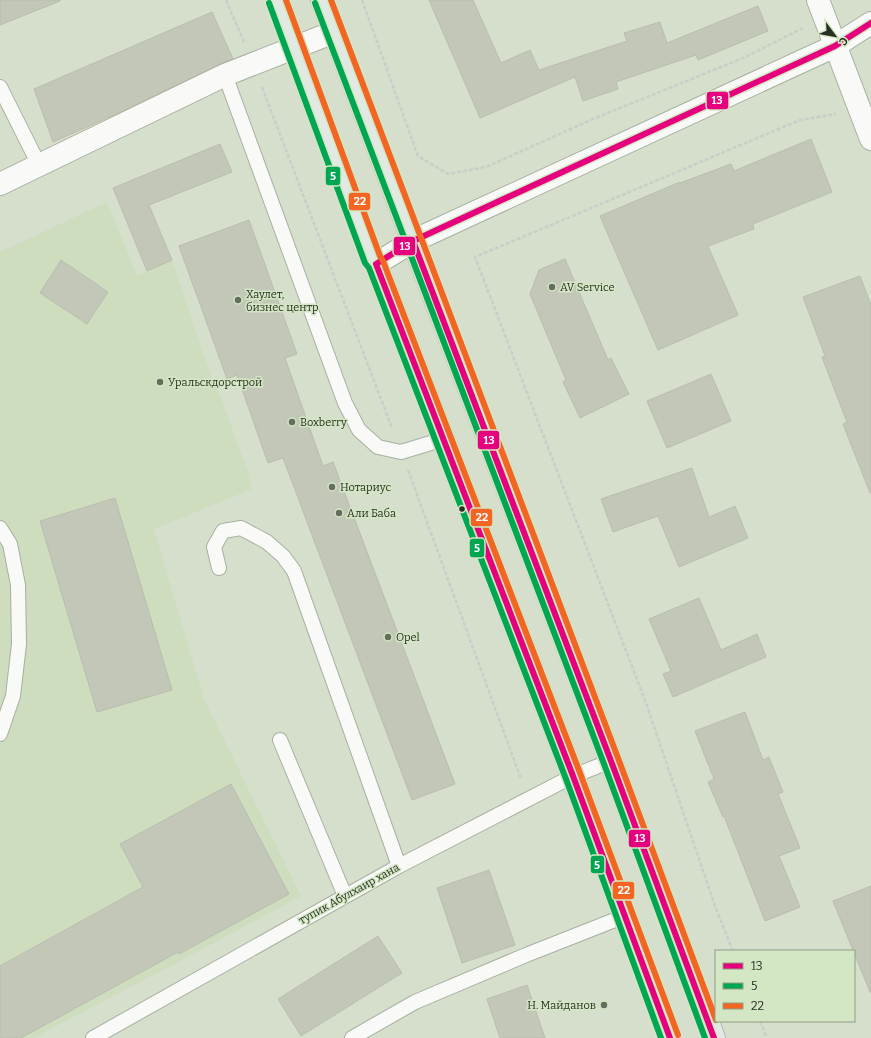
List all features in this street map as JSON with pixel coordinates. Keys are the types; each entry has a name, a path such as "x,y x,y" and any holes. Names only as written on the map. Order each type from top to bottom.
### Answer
{"main road":[{"path":"277,0 373,260 376,264 444,439 670,1038"},
{"path":"322,0 612,761 714,1038"}],"street":[{"path":"821,9 871,139"},
{"path":"376,264 413,241 835,46 871,23"},
{"path":"0,184 225,75 334,32"}],"lane":[{"path":"225,75 345,403 359,430 378,447 401,452 444,439"},
{"path":"0,87 39,164"},
{"path":"0,528 10,544 18,585 19,644 13,696 0,734"},
{"path":"219,568 214,547 223,531 241,528 267,542 283,556 294,571 399,866"},
{"path":"280,740 346,896"},
{"name":"тупик Абулхаир хана","path":"93,1038 399,866 572,776 612,761"},
{"path":"352,1038 415,1002 526,955 625,916"}],"path":[{"path":"226,0 253,64 401,452 528,799"},
{"path":"362,0 418,156 448,174 486,167 593,119 743,58 821,9"},
{"path":"733,950 716,909 646,702 475,257 800,120 860,110"},
{"path":"760,1022 767,1038"}],"shaded area":[{"path":"107,202 137,276 172,260 214,385 221,398 249,475 252,489 154,529 204,699 301,896 33,1038 0,1038 0,252"}],"building":[{"path":"0,0 60,0 60,1 0,25"},
{"path":"429,0 473,0 501,63 530,50 539,70 627,41 624,33 660,22 667,43 758,6 768,31 698,60 696,55 616,82 618,89 583,101 575,77 480,118"},
{"path":"212,12 233,59 53,142 34,89"},
{"path":"811,139 832,192 753,224 754,229 708,246 738,315 658,350 600,216 680,182 731,164 734,171"},
{"path":"220,144 232,172 149,205 172,260 147,271 113,188"},
{"path":"249,220 297,354 285,358 323,466 333,462 455,784 412,800 283,458 268,463 237,375 227,379 179,246"},
{"path":"565,259 608,360 611,358 629,394 580,418 563,382 566,380 530,294 539,270"},
{"path":"61,260 108,292 87,324 40,293"},
{"path":"860,276 871,305 871,493 843,424 847,422 822,357 825,356 803,297"},
{"path":"711,374 731,421 667,448 647,401"},
{"path":"692,468 709,517 735,506 748,538 679,567 658,516 613,532 601,499"},
{"path":"115,498 172,690 97,712 40,521"},
{"path":"699,598 721,650 757,634 766,657 673,697 663,674 671,671 649,619"},
{"path":"745,712 763,760 769,757 783,792 778,794 800,848 779,856 800,907 765,921 724,816 723,817 708,782 714,779 695,731"},
{"path":"231,784 289,894 179,954 178,952 21,1038 0,1038 0,966 143,887 120,844"},
{"path":"489,870 515,945 462,963 437,888"},
{"path":"871,886 871,992 855,955 855,950 853,950 833,901"},
{"path":"378,936 402,973 301,1036 278,999"},
{"path":"527,985 545,1038 500,1038 487,999"}],"transit line":[{"name":"22","path":"286,0 380,256 580,773 678,1035"},
{"name":"22","path":"331,0 715,1017"},
{"name":"5","path":"269,3 365,263 369,268 566,779 661,1038"},
{"name":"5","path":"315,3 604,764 705,1038"},
{"name":"13","path":"670,1038 573,776 376,264 413,241 835,46 871,23"},
{"name":"13","path":"413,241 611,761 714,1038"}],"place":[{"name":"AV Service","path":"552,287"},
{"name":"Хаулет, бизнес центр","path":"238,300"},
{"name":"Уральскдорстрой","path":"160,382"},
{"name":"Boxberry","path":"292,422"},
{"name":"Нотариус","path":"332,487"},
{"name":"Али Баба","path":"339,513"},
{"name":"Opel","path":"388,637"},
{"name":"Н. Майданов","path":"604,1005"}]}
